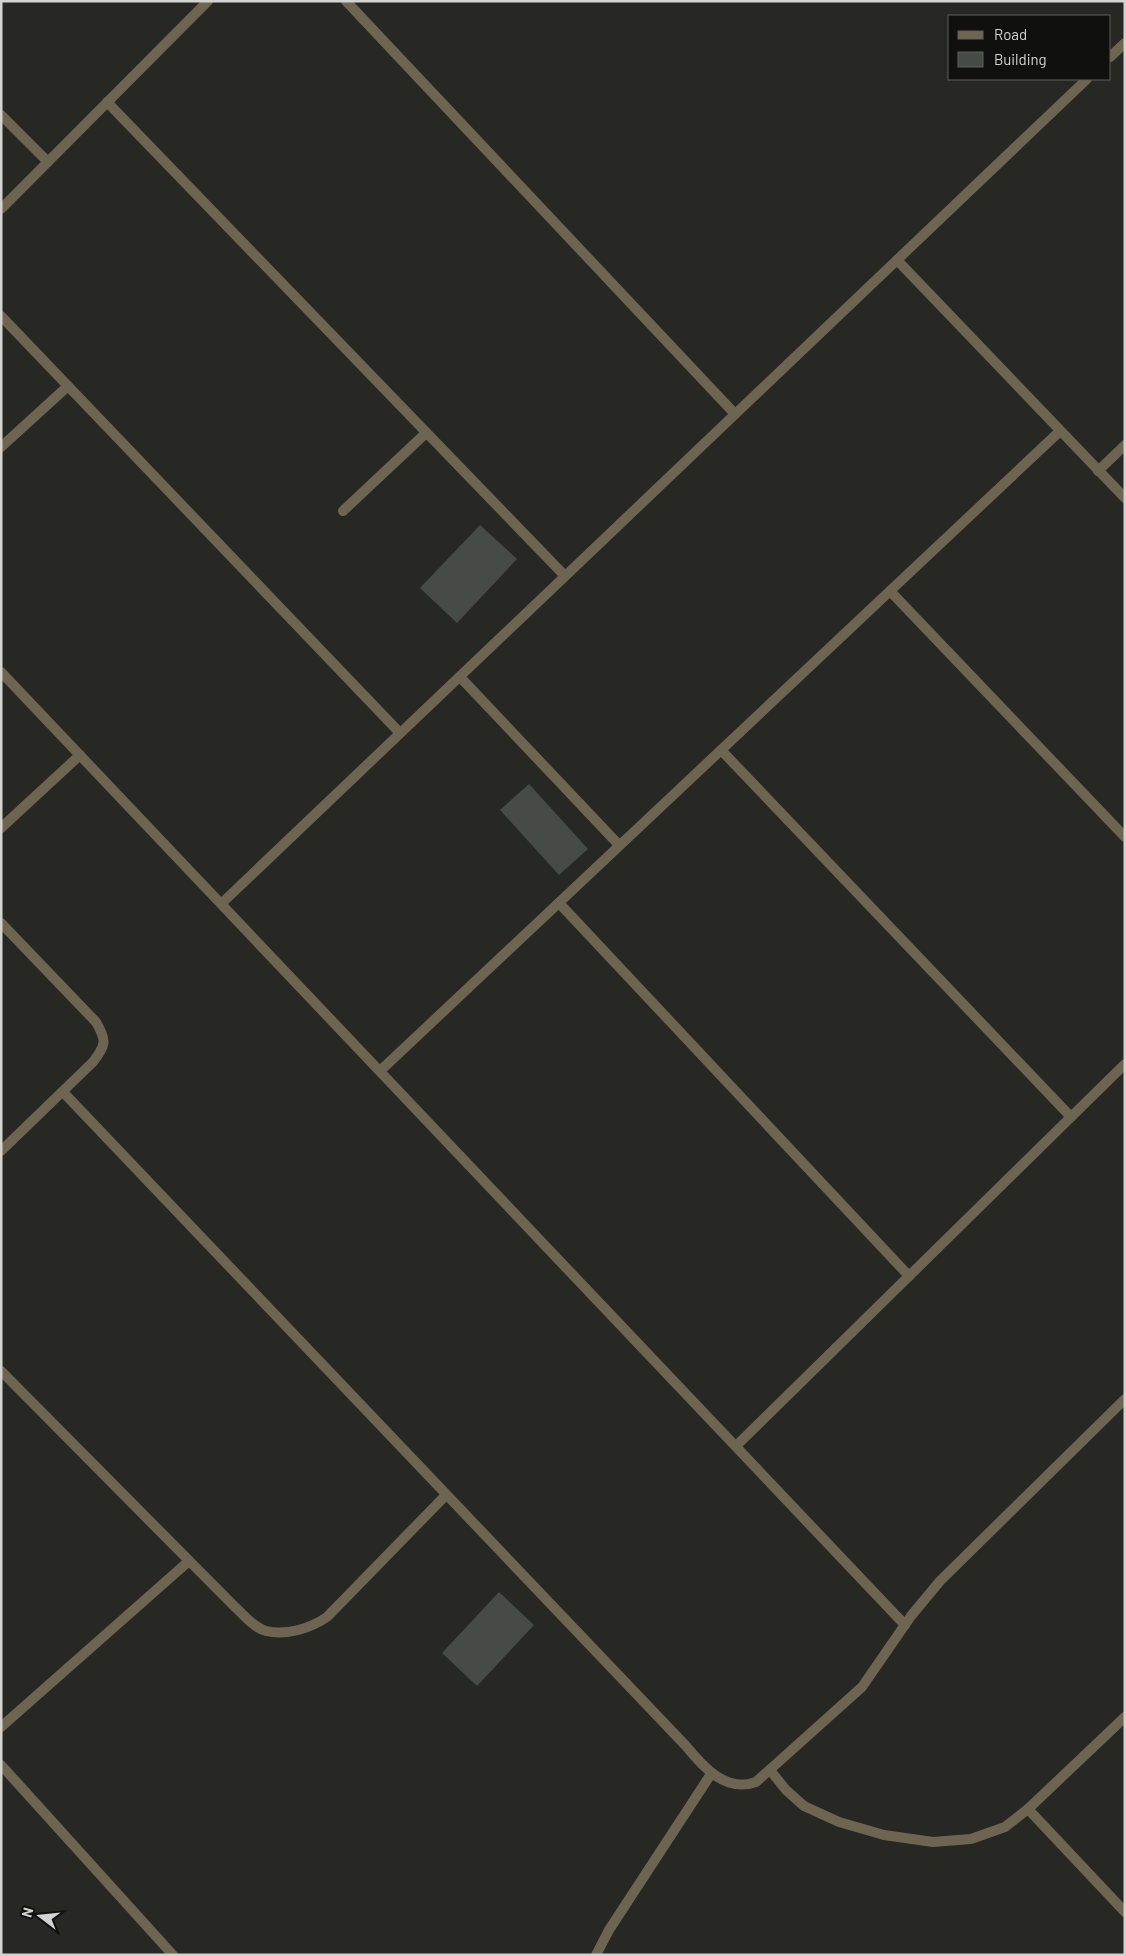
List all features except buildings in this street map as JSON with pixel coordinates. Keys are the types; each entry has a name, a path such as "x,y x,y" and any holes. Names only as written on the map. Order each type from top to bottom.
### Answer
{"street":[{"path":"1,209 208,1"},
{"path":"346,1 735,414"},
{"path":"1111,56 1125,42"},
{"path":"222,904 1086,80"},
{"path":"107,102 565,576"},
{"path":"1,115 48,162"},
{"path":"897,260 1125,498"},
{"path":"1,316 400,733"},
{"path":"1,447 68,386"},
{"path":"380,1070 1060,431"},
{"path":"343,511 426,433"},
{"path":"1098,471 1125,445"},
{"path":"890,591 1125,837"},
{"path":"1,672 905,1624"},
{"path":"460,677 619,845"},
{"path":"721,750 1071,1117"},
{"path":"1,828 80,755"},
{"path":"559,903 909,1276"},
{"path":"1,923 96,1022 104,1036 100,1053 1,1152"},
{"path":"736,1446 1125,1064"},
{"path":"63,1092 711,1774 736,1784 749,1785 756,1782 862,1688 905,1624 940,1581 1125,1399"},
{"path":"1,1371 253,1624 266,1631 284,1632 316,1624 327,1617 446,1495"},
{"path":"1,1727 189,1561"},
{"path":"770,1770 786,1790 804,1806 839,1822 884,1835 933,1842 972,1839 1005,1827 1028,1809 1125,1717"},
{"path":"1,1765 173,1955"},
{"path":"596,1955 609,1930 711,1774"},
{"path":"1028,1809 1125,1912"}]}
